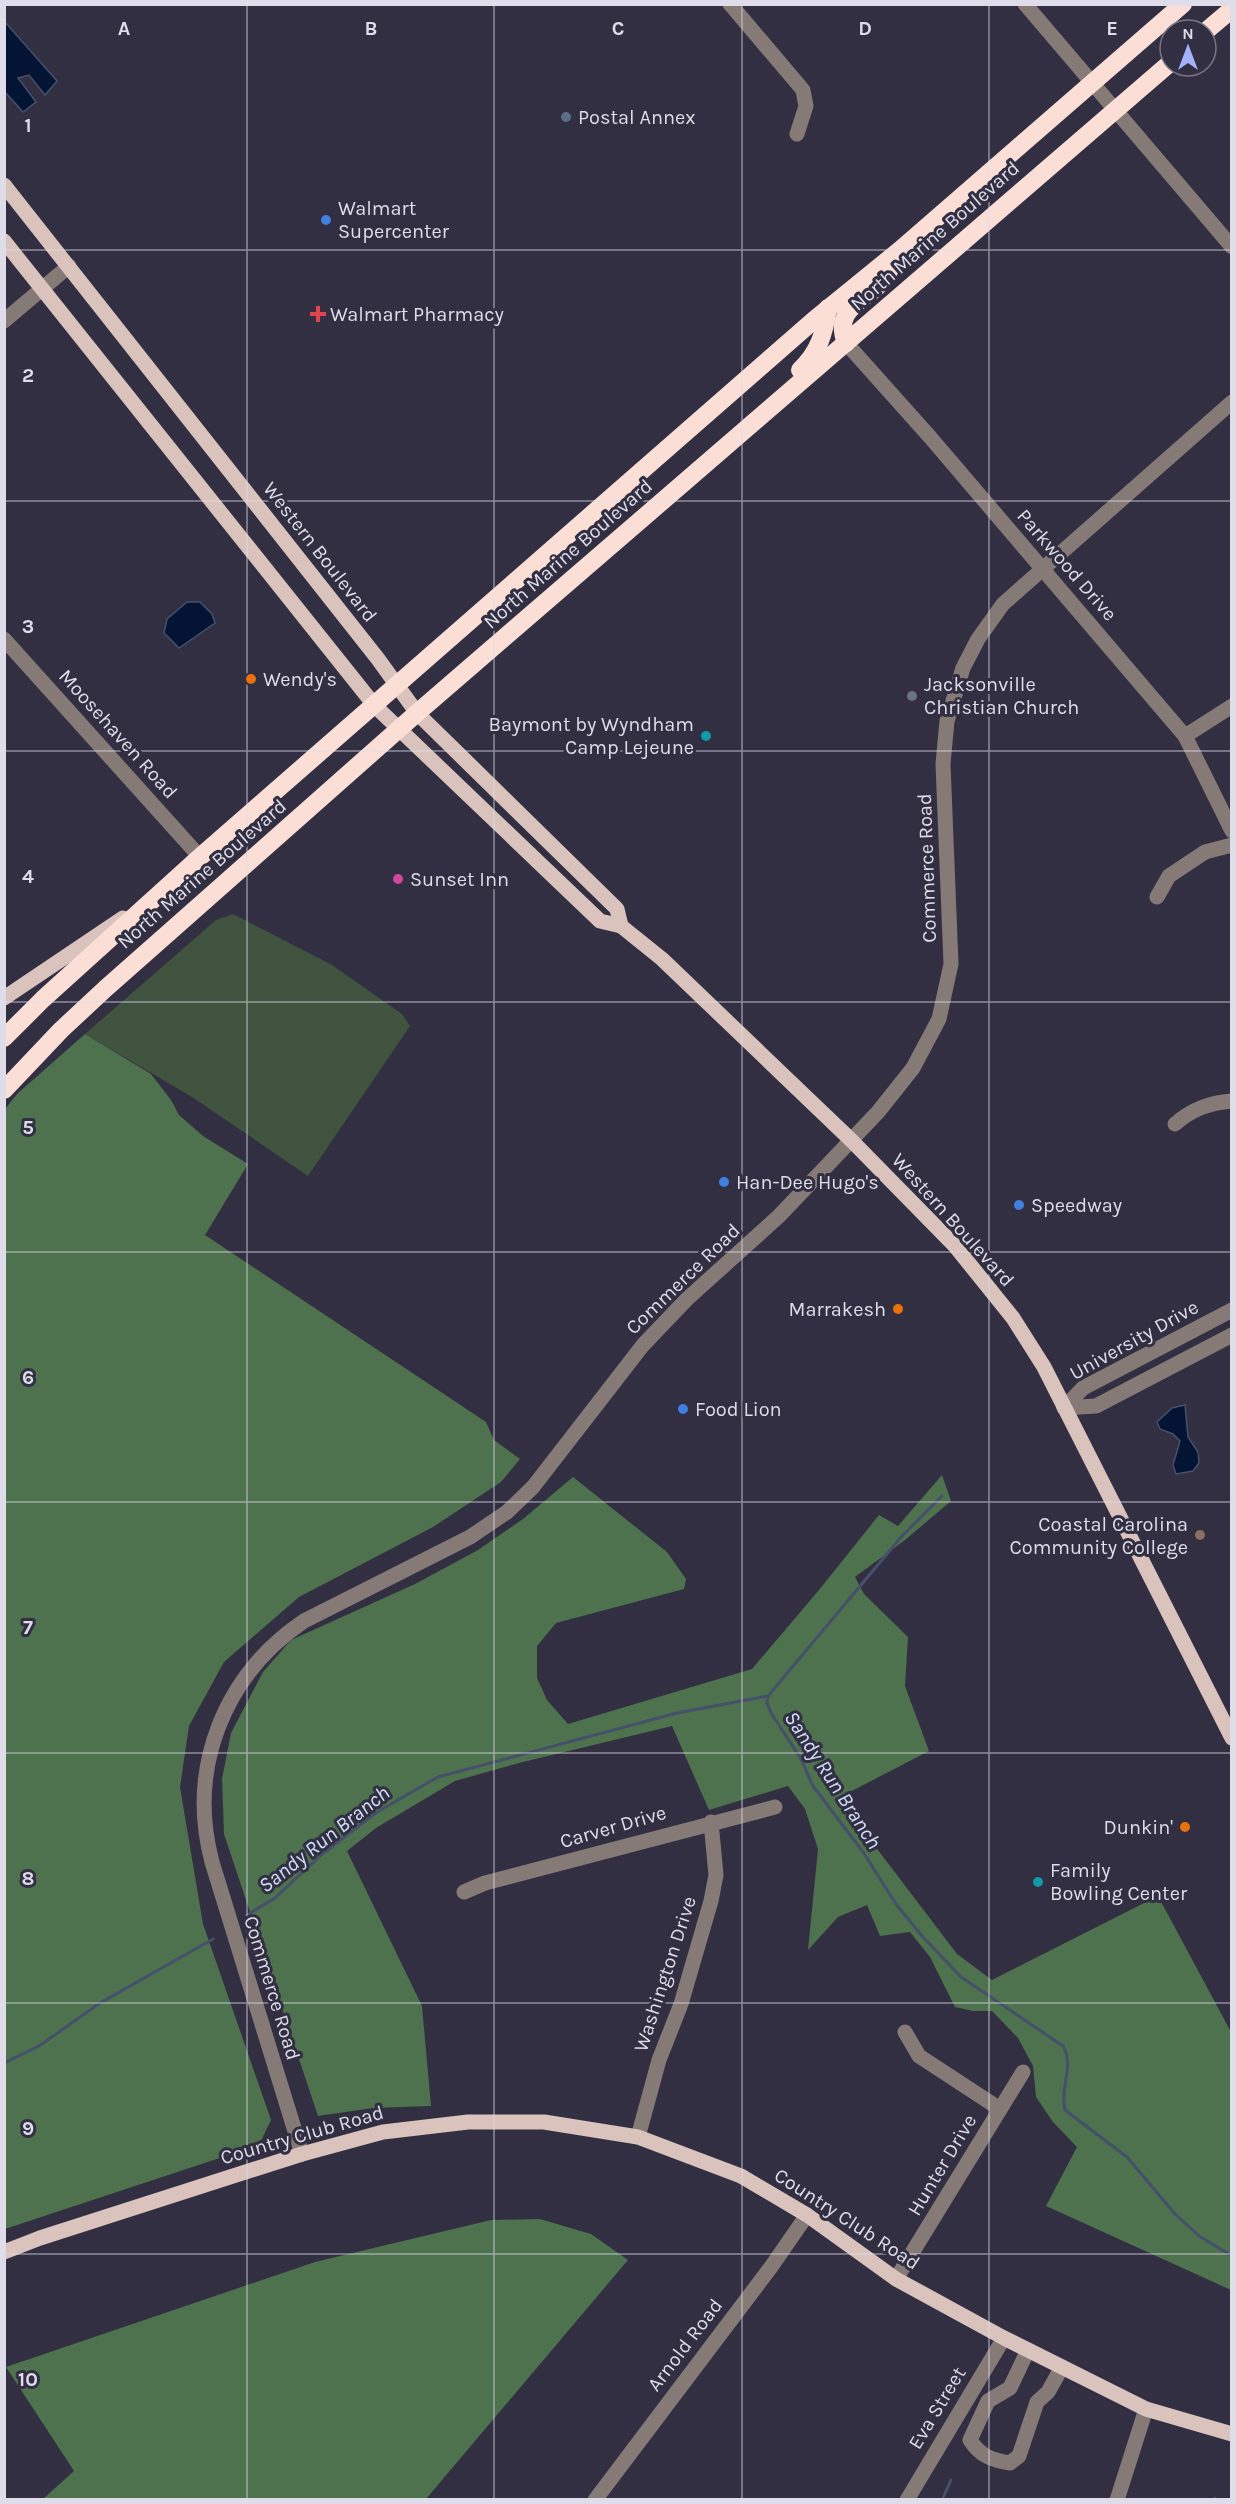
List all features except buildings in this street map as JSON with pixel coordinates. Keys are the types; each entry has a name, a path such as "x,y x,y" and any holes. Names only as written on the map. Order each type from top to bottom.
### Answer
{"highway":[{"name":"North Marine Boulevard","path":"156,897 828,308 900,250 1183,4"},
{"path":"1218,21 1232,9"},
{"name":"North Marine Boulevard","path":"4,1090 61,1030 105,989 417,713 1158,73"},
{"path":"846,343 841,329 845,314 884,280 900,250"},
{"path":"752,426 791,379 814,357 824,336 828,308"},
{"path":"4,1038 43,999 156,897"}],"main road":[{"name":"Western Boulevard","path":"4,185 398,685 417,713 617,909 621,926"},
{"name":"Western Boulevard","path":"4,241 375,706 600,921 621,926 662,959 851,1140 955,1246 1009,1313 1044,1367 1232,1738"},
{"name":"North Marine Boulevard","path":"4,998 156,897"},
{"name":"Country Club Road","path":"4,2252 40,2238 302,2154 383,2132 468,2122 544,2122 638,2137 741,2176 807,2214 896,2279 1004,2338 1146,2409 1232,2434"}],"street":[{"path":"730,4 803,90 806,106 797,134"},
{"path":"1025,4 1094,82 1115,111 1232,247"},
{"path":"4,321 69,266"},
{"name":"Parkwood Drive","path":"846,343 1185,736 1232,831"},
{"name":"Commerce Road","path":"302,2154 212,1862 205,1832 203,1804 209,1755 214,1734 231,1699 248,1672 283,1635 304,1621 470,1538 507,1512 533,1487 643,1344 687,1299 779,1216 851,1140 914,1068 939,1019 951,956 944,740 951,701 963,668 990,620 1003,604 1232,402"},
{"name":"Moosehaven Road","path":"4,639 200,857"},
{"path":"1185,736 1232,706"},
{"path":"1157,897 1168,876 1205,852 1232,845"},
{"path":"1175,1124 1187,1114 1210,1103 1232,1101"},
{"name":"University Drive","path":"1064,1408 1083,1388 1232,1310"},
{"name":"University Drive","path":"1064,1408 1096,1406 1232,1335"},
{"name":"Carver Drive","path":"464,1892 485,1883 774,1807"},
{"name":"Washington Drive","path":"638,2137 659,2060 681,2004 711,1901 716,1875 711,1822"},
{"path":"905,2032 919,2056 1000,2109"},
{"name":"Hunter Drive","path":"896,2279 1023,2072"},
{"name":"Arnold Road","path":"595,2499 771,2266 807,2214"},
{"name":"Eva Street","path":"907,2499 1004,2338"},
{"path":"1029,2350 1010,2388 988,2401 972,2432 970,2440 977,2451 986,2457 1010,2463 1018,2457 1034,2409 1048,2392 1062,2367"},
{"path":"1117,2499 1146,2409"}],"green space":[{"path":"233,914 332,965 402,1014 410,1026 308,1176 192,1097 85,1034 216,920"},
{"path":"85,1034 151,1074 171,1100 179,1115 203,1136 248,1164 205,1235 486,1422 494,1440 520,1459 501,1482 433,1527 299,1597 224,1662 189,1726 180,1787 203,1924 271,2120 259,2145 5,2229 5,1109 18,1093"},
{"path":"942,1475 951,1501 905,1540 855,1577 864,1594 908,1637 905,1686 929,1751 846,1794 862,1829 957,1954 992,1980 1158,1896 1231,2032 1231,2290 1046,2206 1077,2147 1053,2122 1036,2097 1033,2066 1018,2038 992,2011 973,2011 955,2007 930,1957 910,1932 880,1936 867,1905 838,1917 808,1950 818,1849 805,1809 788,1786 709,1810 672,1726 455,1781 376,1828 347,1851 422,2006 431,2106 373,2108 318,2116 224,1834 222,1779 231,1733 263,1672 291,1640 415,1584 478,1550 523,1519 573,1477 667,1552 686,1579 684,1589 556,1623 537,1646 537,1678 547,1700 568,1724 752,1669 879,1515 898,1526"},
{"path":"540,2219 591,2234 628,2260 426,2499 43,2499 74,2471 6,2367 315,2262 491,2220"}],"water":[{"path":"5,22 57,81 45,95 29,75 18,78 36,102 23,112 5,92"},
{"path":"187,602 200,602 212,614 215,623 179,648 164,633 167,619"},
{"path":"1185,1405 1188,1437 1198,1452 1199,1463 1193,1471 1176,1474 1173,1465 1180,1441 1173,1434 1160,1429 1157,1422 1172,1408"}],"waterway":[{"path":"768,1696 902,1536 942,1496"},
{"name":"Sandy Run Branch","path":"768,1696 767,1703 771,1713 801,1759 813,1786 863,1852 896,1904 922,1936 961,1977 1063,2046 1068,2061 1064,2094 1065,2110 1127,2157 1175,2214 1199,2236 1232,2256"},
{"name":"Sandy Run Branch","path":"247,1915 275,1898 320,1856 377,1812 438,1777 677,1713 768,1696"},
{"name":"Sandy Run Branch","path":"4,2063 39,2046 100,2003 213,1939"},
{"path":"942,2500 951,2480"}],"place":[{"name":"Postal Annex","path":"566,117"},
{"name":"Walmart Supercenter","path":"326,220"},
{"name":"Walmart Pharmacy","path":"318,314"},
{"name":"Wendy's","path":"251,679"},
{"name":"Jacksonville Christian Church","path":"912,696"},
{"name":"Baymont by Wyndham Camp Lejeune","path":"706,736"},
{"name":"Sunset Inn","path":"398,879"},
{"name":"Han-Dee Hugo's","path":"724,1182"},
{"name":"Speedway","path":"1019,1205"},
{"name":"Marrakesh","path":"898,1309"},
{"name":"Food Lion","path":"683,1409"},
{"name":"Coastal Carolina Community College","path":"1200,1535"},
{"name":"Dunkin'","path":"1185,1827"},
{"name":"Family Bowling Center","path":"1038,1882"}]}
